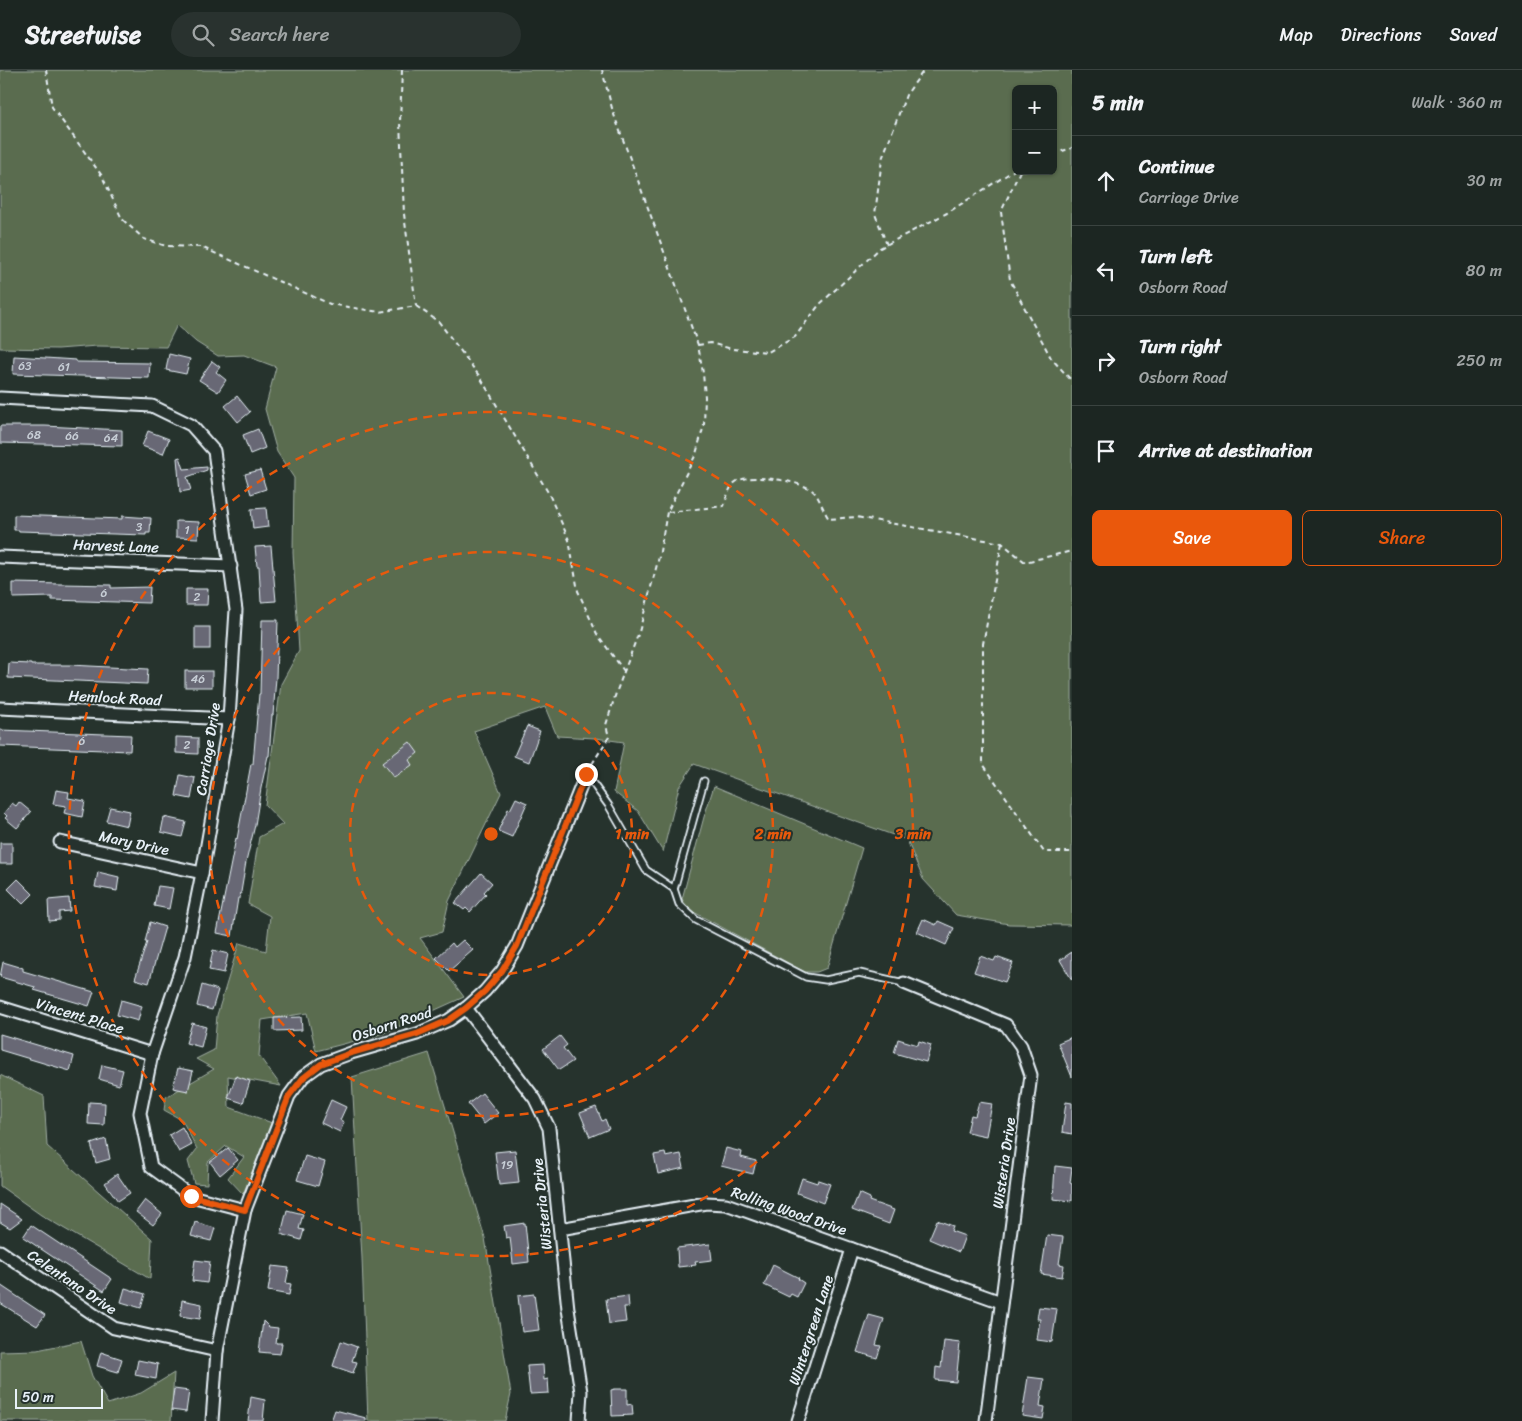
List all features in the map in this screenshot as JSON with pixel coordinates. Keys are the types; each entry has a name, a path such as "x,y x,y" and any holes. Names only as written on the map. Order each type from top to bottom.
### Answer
{"street":[{"name":"Carriage Drive","path":"0,398 152,406 191,425 214,452 236,610 229,719 185,957 152,1054 140,1114 151,1167 191,1196 245,1210"},
{"name":"Harvest Lane","path":"0,557 231,566"},
{"name":"Hemlock Road","path":"0,708 229,719"},
{"name":"Osborn Road","path":"212,1421 217,1350 245,1210 289,1096 303,1078 321,1064 435,1027 466,1008 485,991 502,971 517,946 586,774"},
{"name":"Mary Drive","path":"60,842 202,873"},
{"name":"Wisteria Drive","path":"904,984 1006,1025 1021,1046 1031,1074 986,1421"},
{"name":"Vincent Place","path":"0,1007 152,1054"},
{"name":"Wisteria Drive","path":"466,1008 535,1099 549,1128 568,1309 581,1392 578,1421"},
{"name":"Rolling Wood Drive","path":"560,1229 706,1203 726,1204 1001,1302"},
{"name":"Wintergreen Lane","path":"798,1421 852,1249"},
{"name":"Celentano Drive","path":"0,1251 114,1328 217,1350"}],"lane":[{"path":"586,774 609,806 646,870 674,890 679,904 696,920 806,977 826,980 859,972 904,984"},
{"path":"674,890 704,781"}],"path":[{"path":"46,70 52,107 102,176 122,219 144,239 166,246 201,247 330,304 379,312 416,306 438,322 480,377 549,494 569,540 578,591 597,634 624,671"},
{"path":"402,70 400,122 404,214 416,306"},
{"path":"586,774 609,737 606,726 639,632 659,557 667,512 696,454 704,425 704,381 698,345 613,112 602,70"},
{"path":"887,245 875,214 882,159 906,95 924,70"},
{"path":"1057,153 1072,148"},
{"path":"698,345 710,343 732,349 768,352 794,338 819,305 880,248 947,213 1012,172"},
{"path":"1018,175 1001,212 1010,280 1052,358 1072,381"},
{"path":"667,512 724,506 732,486 739,480 779,479 797,484 814,492 828,519 856,517 1002,543 1025,562 1072,551"},
{"path":"1002,543 983,644 983,764 1044,852 1072,852"}],"green space":[{"path":"0,70 1072,70 1072,925 1009,924 956,915 923,879 907,840 694,764 679,787 663,852 638,811 614,792 624,742 557,736 545,707 474,731 501,793 449,901 442,932 420,938 464,997 382,1034 316,1051 307,1013 262,1020 259,1056 281,1086 228,1076 229,1107 272,1123 243,1194 228,1178 244,1157 226,1146 208,1162 207,1184 194,1183 188,1161 197,1149 182,1120 164,1110 166,1097 214,1069 196,1059 214,1050 217,1015 239,943 266,951 270,916 248,904 259,837 283,824 265,805 281,684 299,651 293,553 294,478 277,452 265,409 276,367 244,355 218,356 196,342 177,325 166,347 97,346 58,349 0,348"},
{"path":"714,786 862,848 827,968 817,972 805,972 688,909 682,899"},
{"path":"429,1053 485,1238 511,1394 505,1421 368,1421 362,1258 352,1077"},
{"path":"0,1075 44,1096 47,1146 152,1239 150,1279 41,1215 0,1186"},
{"path":"81,1341 92,1376 108,1404 141,1393 174,1373 171,1421 0,1421 0,1351 37,1350"}],"building":[{"path":"169,354 190,359 186,374 166,370"},
{"path":"14,356 76,360 76,362 150,363 149,378 13,374"},
{"path":"212,361 220,367 216,372 226,380 218,392 199,380"},
{"path":"237,396 250,412 238,422 225,406"},
{"path":"0,426 122,430 122,446 0,443"},
{"path":"258,429 265,448 250,454 243,435"},
{"path":"148,431 169,439 163,454 142,446"},
{"path":"180,457 184,469 207,467 207,470 187,477 191,490 180,492 177,458"},
{"path":"260,470 266,489 251,494 245,474"},
{"path":"266,508 268,527 253,529 251,509"},
{"path":"14,515 122,519 122,516 151,518 150,533 146,533 146,535 19,531 14,530"},
{"path":"176,521 199,522 198,538 176,537"},
{"path":"271,546 276,601 261,602 259,566 257,566 255,547"},
{"path":"13,583 111,585 111,588 150,587 149,603 52,600 52,597 13,598"},
{"path":"186,589 208,589 207,605 186,605"},
{"path":"262,620 278,620 273,715 269,756 240,898 238,898 232,936 217,933 251,764 253,764 260,694"},
{"path":"195,627 210,627 210,649 195,649"},
{"path":"9,663 148,669 147,684 8,678"},
{"path":"185,671 212,671 212,687 185,687"},
{"path":"527,726 540,731 529,762 514,756"},
{"path":"0,730 131,735 130,751 0,746"},
{"path":"176,737 198,738 198,754 176,753"},
{"path":"410,742 418,753 409,760 412,765 394,778 382,763"},
{"path":"180,775 195,778 191,799 176,796"},
{"path":"56,790 69,792 68,798 85,801 82,817 64,813 66,806 53,804"},
{"path":"516,798 527,803 512,837 498,831 508,809 510,810"},
{"path":"19,802 31,812 17,828 5,818 7,816 4,813 12,803 16,806"},
{"path":"110,807 130,811 127,826 106,821"},
{"path":"164,817 186,822 182,837 161,832"},
{"path":"0,843 12,843 12,864 0,864"},
{"path":"98,872 119,877 117,891 95,887"},
{"path":"481,873 492,883 484,892 486,894 470,912 466,908 464,910 455,903"},
{"path":"18,879 33,894 23,904 8,889"},
{"path":"158,886 173,888 169,909 154,906"},
{"path":"69,898 70,911 59,912 59,920 49,921 48,900"},
{"path":"923,919 936,925 938,921 954,928 946,945 917,932"},
{"path":"150,922 165,927 149,983 135,979 147,942 145,942"},
{"path":"463,940 473,950 449,971 436,958 452,943 455,947"},
{"path":"213,950 228,954 224,973 209,970"},
{"path":"1072,952 1072,980 1060,960"},
{"path":"980,956 994,961 996,957 1013,963 1005,982 974,972"},
{"path":"3,962 23,968 23,971 94,992 89,1006 34,990 35,987 0,977"},
{"path":"202,985 218,990 212,1010 197,1006"},
{"path":"121,1000 142,1006 138,1021 117,1015"},
{"path":"301,1017 302,1030 274,1031 274,1018"},
{"path":"192,1023 206,1027 201,1047 186,1043"},
{"path":"0,1034 74,1056 70,1071 0,1050"},
{"path":"560,1036 567,1045 563,1048 573,1061 559,1070 543,1049"},
{"path":"1072,1037 1072,1077 1058,1043"},
{"path":"898,1039 918,1045 919,1041 931,1045 926,1062 894,1053"},
{"path":"102,1065 123,1070 119,1085 99,1079"},
{"path":"178,1068 193,1071 188,1091 173,1088"},
{"path":"236,1076 250,1081 243,1103 228,1098"},
{"path":"482,1093 498,1113 484,1124 468,1104"},
{"path":"331,1100 346,1107 340,1120 344,1122 340,1132 321,1123"},
{"path":"89,1102 105,1103 104,1125 88,1124"},
{"path":"979,1102 992,1104 986,1136 967,1132 971,1115 975,1116"},
{"path":"1066,1102 1072,1103 1072,1134 1062,1132"},
{"path":"596,1107 602,1121 605,1119 609,1129 590,1137 580,1113"},
{"path":"182,1127 192,1145 179,1152 169,1135"},
{"path":"106,1139 110,1159 96,1163 91,1144"},
{"path":"228,1148 238,1160 220,1175 210,1162"},
{"path":"726,1148 742,1152 741,1157 756,1161 753,1174 721,1166"},
{"path":"515,1150 519,1183 499,1185 495,1152"},
{"path":"665,1153 666,1157 681,1154 684,1168 658,1174 654,1155"},
{"path":"305,1156 325,1162 318,1186 297,1180"},
{"path":"1055,1166 1072,1168 1070,1183 1072,1184 1072,1201 1053,1199"},
{"path":"117,1174 130,1193 118,1201 105,1183"},
{"path":"802,1178 817,1183 818,1180 830,1184 823,1203 797,1193"},
{"path":"859,1193 870,1198 869,1201 894,1210 889,1224 852,1210"},
{"path":"145,1200 162,1214 153,1225 136,1212"},
{"path":"0,1204 22,1219 10,1228 0,1222"},
{"path":"287,1210 303,1214 299,1229 304,1230 301,1240 281,1234"},
{"path":"937,1220 953,1226 951,1231 965,1236 959,1252 929,1239"},
{"path":"195,1222 215,1228 211,1241 191,1236"},
{"path":"525,1223 529,1262 513,1264 510,1237 506,1238 504,1226"},
{"path":"31,1225 112,1279 104,1291 23,1237"},
{"path":"1047,1235 1063,1237 1059,1264 1064,1265 1062,1277 1041,1274"},
{"path":"710,1244 712,1260 695,1262 696,1265 678,1267 677,1248"},
{"path":"195,1260 210,1262 207,1283 192,1281"},
{"path":"773,1265 799,1278 804,1283 797,1297 791,1294 789,1297 764,1285"},
{"path":"272,1266 289,1268 286,1283 291,1284 289,1295 268,1291"},
{"path":"0,1285 45,1315 37,1326 0,1303"},
{"path":"125,1288 145,1294 141,1308 121,1302"},
{"path":"534,1294 539,1330 522,1332 518,1296"},
{"path":"628,1296 629,1307 624,1307 626,1322 609,1324 606,1299"},
{"path":"182,1300 202,1304 200,1319 180,1316"},
{"path":"1039,1307 1057,1309 1052,1342 1037,1340 1040,1319 1037,1319"},
{"path":"869,1315 884,1319 876,1345 881,1346 877,1358 857,1352"},
{"path":"263,1321 269,1327 278,1328 276,1343 282,1343 280,1354 259,1352"},
{"path":"341,1341 357,1347 352,1361 357,1362 353,1373 333,1366"},
{"path":"944,1341 960,1343 956,1382 935,1380 936,1367 941,1368"},
{"path":"101,1352 122,1359 118,1372 97,1366"},
{"path":"138,1360 158,1364 156,1379 135,1375"},
{"path":"543,1365 544,1380 548,1379 549,1393 530,1394 527,1366"},
{"path":"1028,1377 1044,1379 1040,1406 1045,1407 1043,1419 1022,1416"},
{"path":"174,1389 189,1391 186,1412 171,1410"},
{"path":"627,1389 627,1405 632,1404 633,1415 612,1416 611,1390"},
{"path":"251,1397 265,1400 263,1421 248,1421"},
{"path":"335,1410 366,1418 366,1421 331,1421"}],"route":[{"path":"191,1196 245,1210 289,1096 303,1078 321,1064 435,1027 466,1008 485,991 502,971 517,946 586,774"}]}
